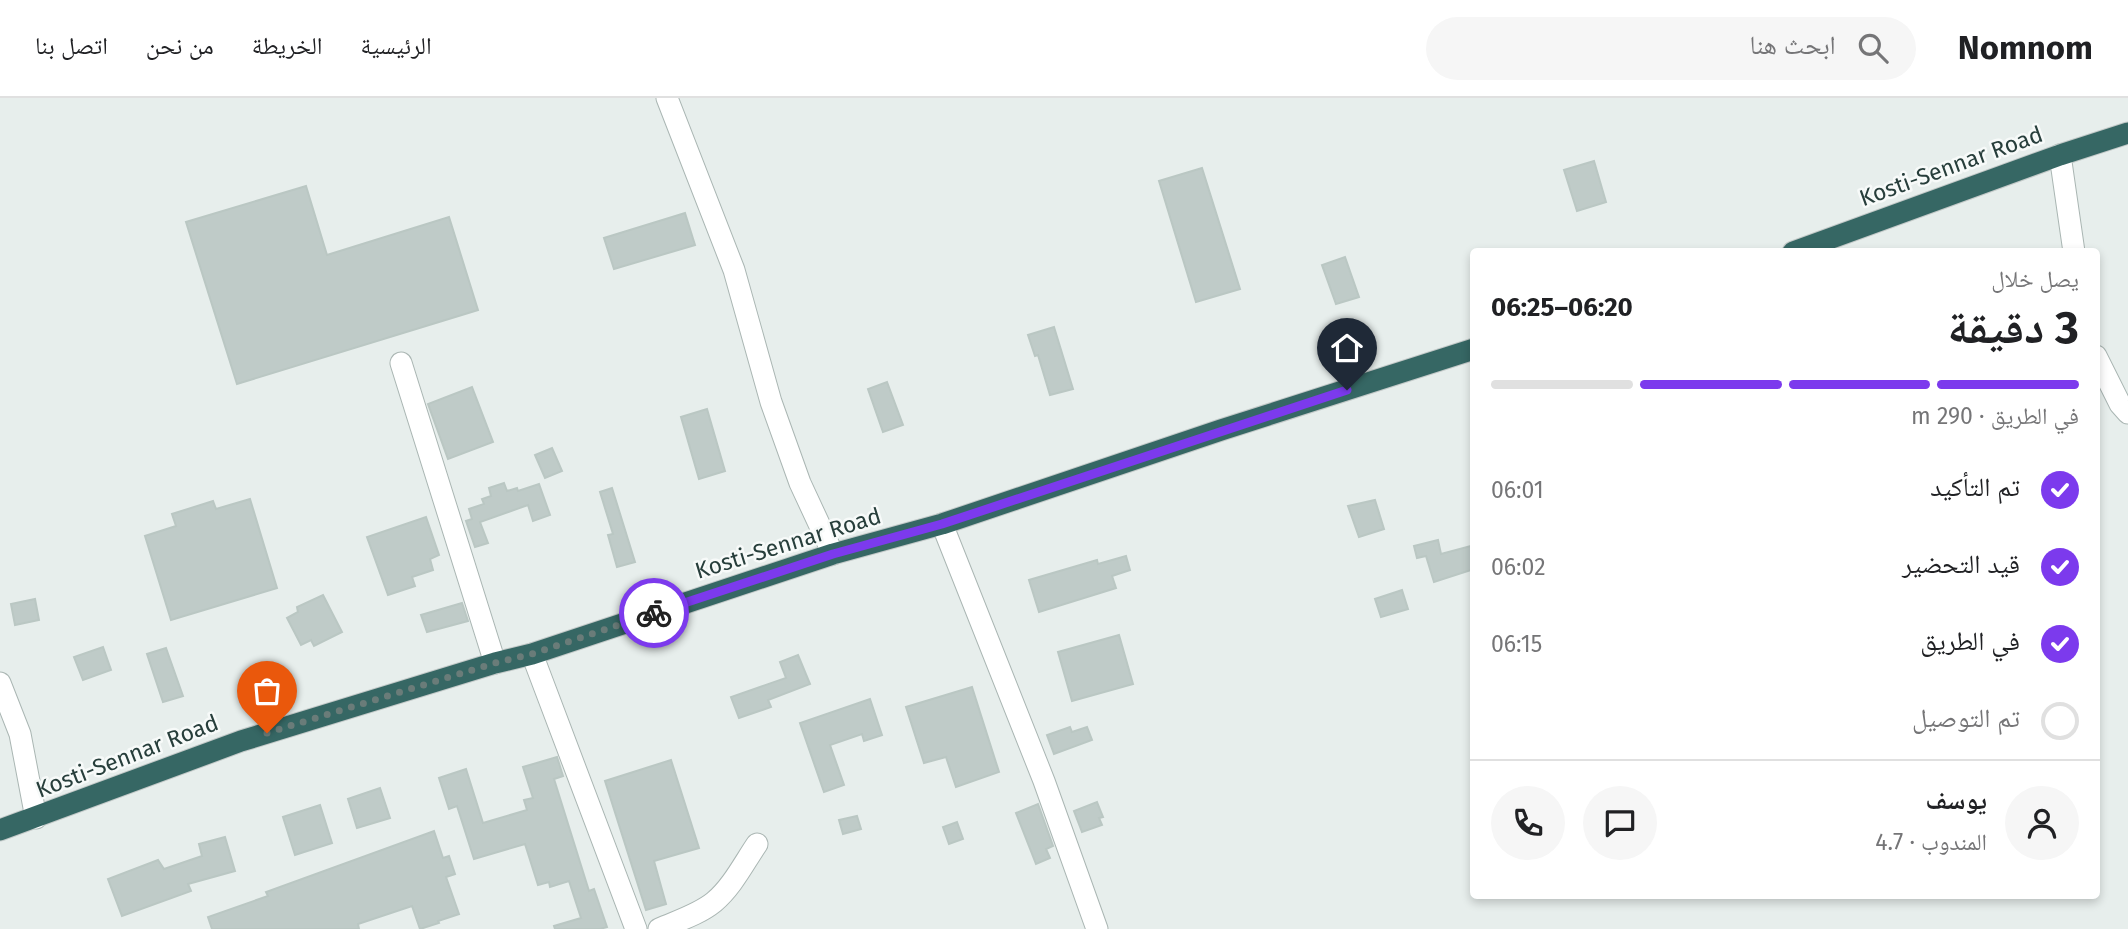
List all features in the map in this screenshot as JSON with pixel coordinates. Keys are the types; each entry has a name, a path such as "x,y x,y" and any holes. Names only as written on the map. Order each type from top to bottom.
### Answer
{"highway":[{"name":"Kosti-Sennar Road","path":"1804,248 2128,133"},
{"name":"Kosti-Sennar Road","path":"0,830 242,741 532,654 833,554 942,524 1470,350"}],"street":[{"path":"667,98 734,270 771,402 787,448 833,554"},
{"path":"2060,155 2073,248"},
{"path":"401,363 495,663"},
{"path":"2100,364 2120,404 2128,413"},
{"path":"942,524 1044,781 1097,929"},
{"path":"532,654 636,929"},
{"path":"0,683 20,734 36,818"},
{"path":"659,929 713,903 724,893 757,844"}],"building":[{"path":"1594,161 1606,202 1577,211 1564,170"},
{"path":"1202,168 1240,289 1196,302 1159,181"},
{"path":"306,186 327,255 449,217 478,310 237,384 186,222"},
{"path":"685,213 695,245 614,269 604,238"},
{"path":"1345,257 1359,297 1336,304 1322,265"},
{"path":"1054,327 1073,389 1050,395 1038,355 1035,356 1028,335"},
{"path":"887,382 903,425 883,432 868,389"},
{"path":"472,387 493,442 448,459 428,404"},
{"path":"707,409 725,471 699,479 681,417"},
{"path":"552,448 562,471 545,478 535,455"},
{"path":"504,483 507,491 517,488 518,491 539,484 550,515 533,521 528,505 480,522 488,543 475,547 466,521 472,519 469,509 484,504 482,499 491,496 489,488"},
{"path":"612,488 635,562 617,567 608,535 613,534 600,492"},
{"path":"250,499 277,588 171,620 145,536 176,526 172,514 213,501 216,509"},
{"path":"1375,500 1384,529 1359,537 1348,506"},
{"path":"426,517 439,555 430,559 433,570 412,577 415,586 388,595 367,537"},
{"path":"1438,540 1441,554 1470,546 1470,570 1434,582 1426,556 1417,558 1414,546"},
{"path":"1126,556 1130,570 1112,576 1116,588 1039,612 1029,580 1097,560 1098,564"},
{"path":"1402,590 1408,609 1381,617 1375,599"},
{"path":"323,595 342,632 314,646 311,640 301,645 287,618 298,612 297,607"},
{"path":"35,599 39,620 15,625 11,604"},
{"path":"462,603 468,621 427,632 421,615"},
{"path":"1119,635 1133,684 1072,701 1058,652"},
{"path":"103,647 111,670 83,680 74,657"},
{"path":"166,648 183,696 163,702 147,654"},
{"path":"798,655 810,684 768,700 771,707 739,718 731,697 786,678 780,662"},
{"path":"972,687 999,772 956,787 946,757 924,763 906,707"},
{"path":"870,699 882,735 864,741 862,734 830,745 844,785 824,792 800,723"},
{"path":"1070,727 1072,732 1087,727 1092,740 1054,754 1047,735"},
{"path":"557,757 563,776 554,779 589,891 594,889 607,927 600,929 555,929 554,926 581,918 569,881 550,887 549,882 538,885 525,844 474,859 457,806 449,809 439,778 466,769 483,823 527,810 524,800 533,798 523,767"},
{"path":"671,760 699,848 654,861 666,904 646,910 605,781"},
{"path":"380,788 390,818 357,828 348,799"},
{"path":"1097,802 1103,817 1099,818 1102,825 1082,832 1074,811"},
{"path":"1038,804 1053,846 1046,849 1050,858 1036,864 1016,813"},
{"path":"320,805 332,843 295,855 283,817"},
{"path":"857,816 861,829 843,834 839,820"},
{"path":"957,822 963,839 949,844 943,827"},
{"path":"434,831 443,858 449,856 455,874 446,877 459,914 438,921 439,923 420,929 412,906 358,924 359,929 212,929 208,917 268,896 266,892"},
{"path":"225,837 235,871 188,884 191,891 122,916 108,879 158,860 164,869 202,856 199,844"}],"way so far":[{"path":"267,733 532,654 654,613"}],"route":[{"path":"654,613 833,554 942,524 1347,390"}]}
